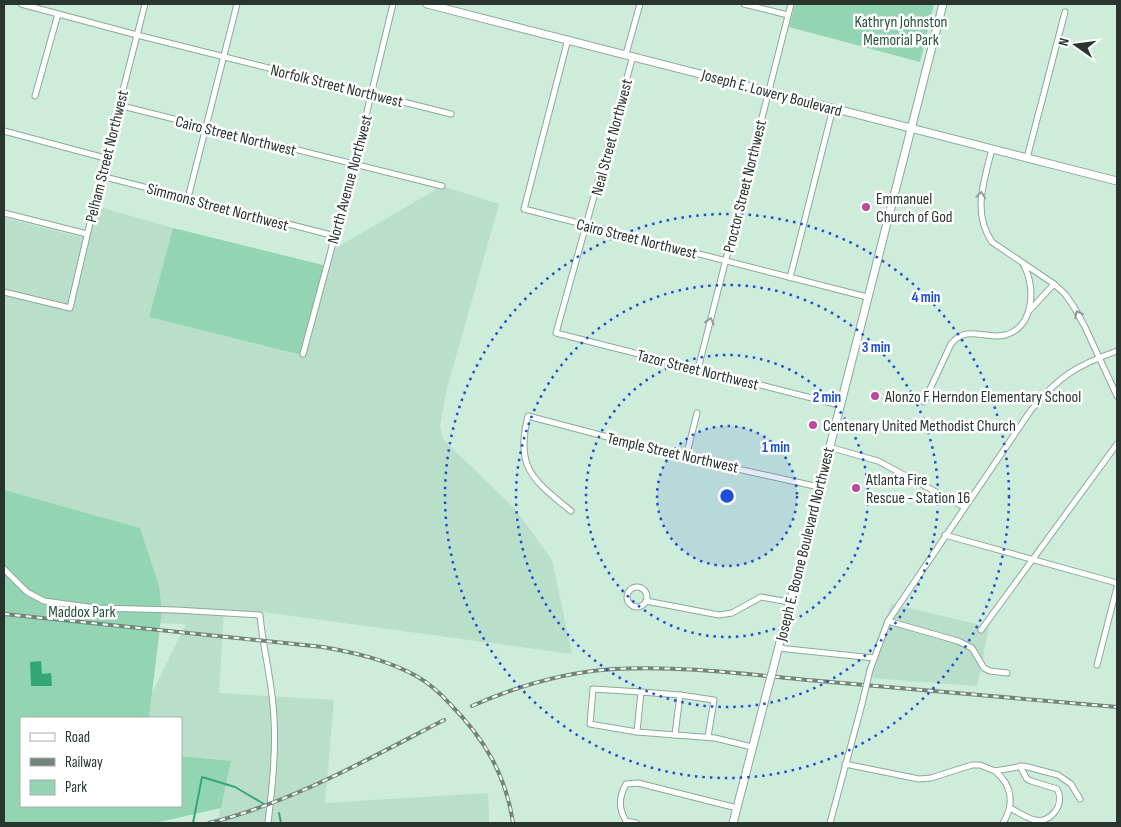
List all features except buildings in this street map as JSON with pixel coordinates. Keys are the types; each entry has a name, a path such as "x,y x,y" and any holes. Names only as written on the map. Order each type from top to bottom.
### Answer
{"main road":[{"name":"Joseph E. Lowery Boulevard","path":"427,4 1117,181"},
{"name":"Joseph E. Boone Boulevard Northwest","path":"733,823 942,4"}],"street":[{"name":"Norfolk Street Northwest","path":"21,4 451,114"},
{"name":"Pelham Street Northwest","path":"4,292 70,308 118,105 145,4"},
{"path":"188,198 236,4"},
{"name":"North Avenue Northwest","path":"303,354 354,164 393,4"},
{"name":"Neal Street Northwest","path":"556,333 630,55 640,4"},
{"path":"744,4 788,15"},
{"name":"Proctor Street Northwest","path":"698,368 791,4"},
{"path":"1027,158 1065,12"},
{"path":"35,96 58,14"},
{"name":"Cairo Street Northwest","path":"568,39 524,210 867,297"},
{"name":"Cairo Street Northwest","path":"118,105 442,186"},
{"path":"790,278 833,108"},
{"path":"4,131 105,158"},
{"path":"992,149 981,195 980,208 987,234 992,242 1054,284 1065,294 1074,306 1117,396"},
{"name":"Simmons Street Northwest","path":"101,176 335,236"},
{"path":"4,213 87,234"},
{"path":"1022,263 1031,283 1032,299 1030,310"},
{"path":"924,402 951,344 956,338 968,333 995,337 1008,334 1020,326 1030,310 1054,284"},
{"name":"Tazor Street Northwest","path":"556,333 839,405"},
{"path":"830,823 870,670 888,621 1012,436 1045,392 1068,373 1099,358 1117,352"},
{"path":"686,457 697,413"},
{"name":"Temple Street Northwest","path":"570,511 540,486 528,467 523,443 528,416 686,457 819,487"},
{"path":"981,630 1115,451 1117,444"},
{"path":"829,447 878,461 964,507"},
{"path":"945,535 1117,585 1097,665"},
{"path":"4,569 27,592 44,601 96,608 260,615 271,684 274,719 274,754 268,823"},
{"path":"632,588 641,588 646,592 646,602 642,607 635,608 629,604 627,594 632,588"},
{"path":"646,602 719,615 732,613 761,597 789,602"},
{"path":"888,621 958,641 972,648 984,668 990,671 1007,673"},
{"path":"778,648 874,658"},
{"path":"708,737 714,700 680,695 592,688 590,724 637,732 708,737 752,747"},
{"path":"637,732 641,692"},
{"path":"675,735 680,695"},
{"path":"844,764 919,779 931,778 972,765 980,765 995,770 1009,788 1011,796 1010,808 1003,823"},
{"path":"1010,808 1035,820 1042,820 1059,808 1061,800 1058,790 1027,779 1020,766"},
{"path":"995,770 1024,766 1058,775 1071,784 1080,799"},
{"path":"636,823 626,821 621,813 620,802 626,784 638,783 736,808"}],"shaded area":[{"path":"442,186 499,204 446,392 440,426 443,439 515,509 552,560 572,654 263,612 224,611 219,693 334,700 325,803 488,793 489,823 217,823 231,761 182,756 182,717 149,717 152,693 186,624 152,623 4,504 4,218 88,239 96,206 173,228 149,317 304,356 331,251"},
{"path":"892,604 989,627 977,686 870,678 875,643"},
{"path":"41,661 42,674 51,673 52,686 31,686 30,662"}],"green space":[{"name":"Kathryn Johnston Memorial Park","path":"795,4 934,4 920,62 789,27"},
{"path":"173,228 327,266 305,356 149,317"},
{"name":"Maddox Park","path":"4,490 140,528 159,586 162,610 149,717 20,717 20,807 182,807 182,756 231,761 221,808 155,823 4,823"}],"waterway":[{"path":"193,823 202,777 235,787 264,804"},
{"path":"279,813 281,823"}],"railway":[{"path":"4,614 323,647 360,655 395,666 418,677 431,686 473,730 492,758 499,773 510,806 513,823"},
{"path":"472,706 524,686 578,673 615,669 669,668 1117,707"},
{"path":"209,823 270,804 300,791 444,720"}],"place":[{"name":"Emmanuel Church of God","path":"866,207"},
{"name":"Alonzo F Herndon Elementary School","path":"875,396"},
{"name":"Centenary United Methodist Church","path":"813,425"},
{"name":"Atlanta Fire Rescue - Station 16","path":"856,488"}]}
